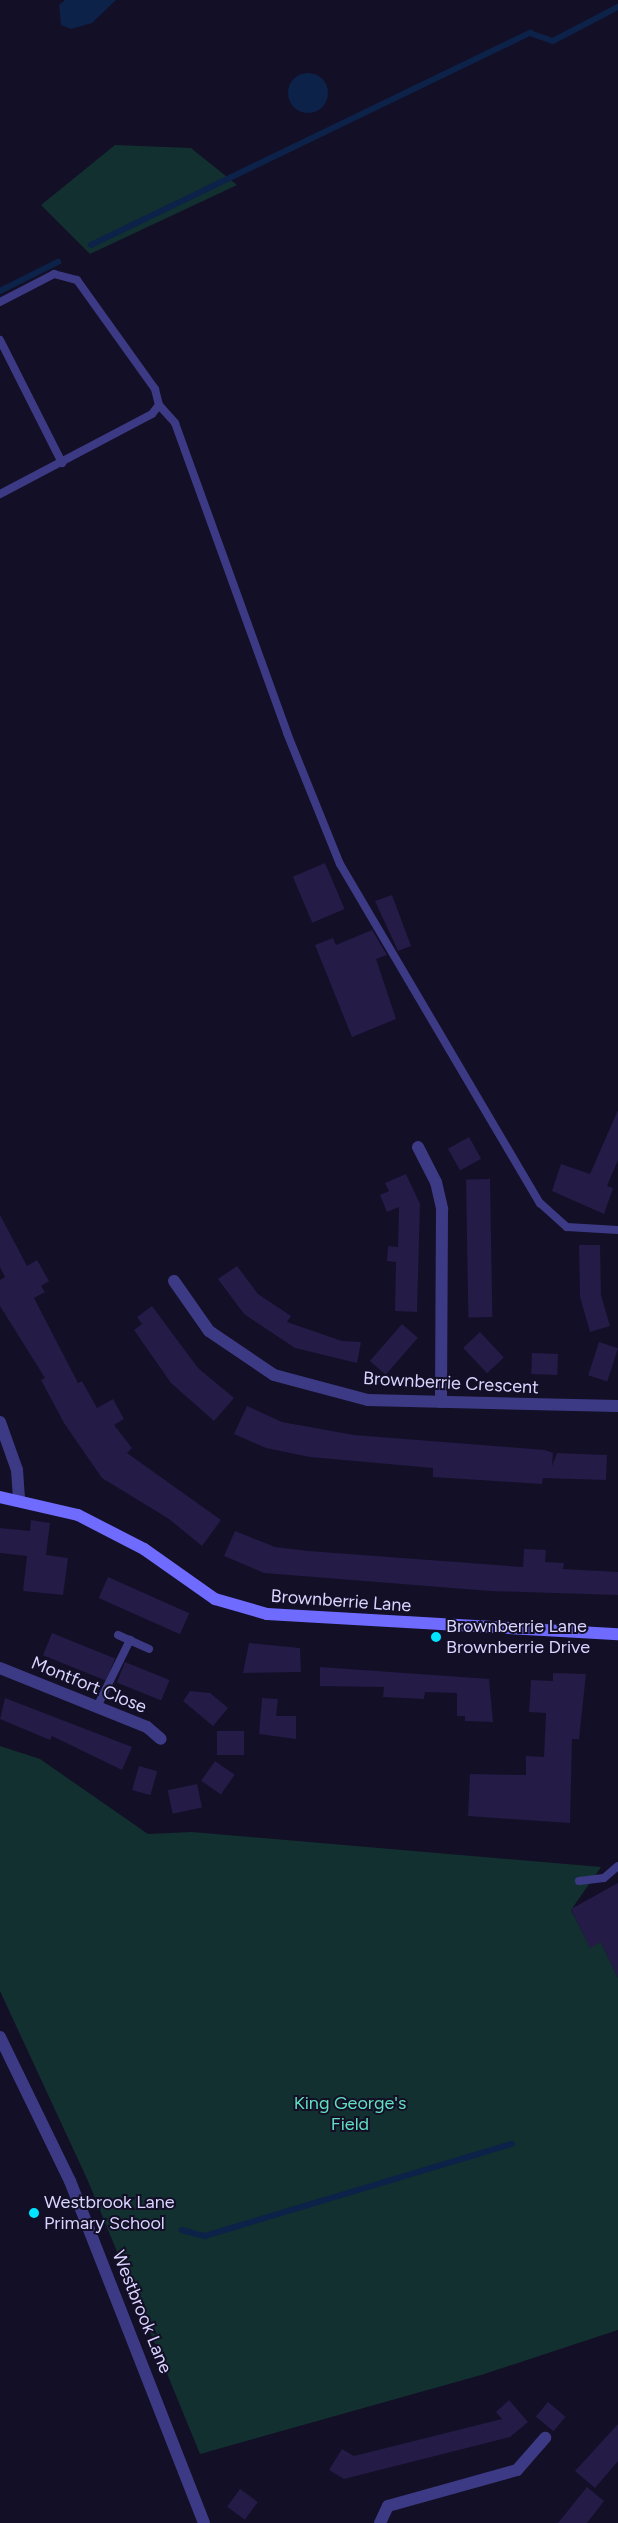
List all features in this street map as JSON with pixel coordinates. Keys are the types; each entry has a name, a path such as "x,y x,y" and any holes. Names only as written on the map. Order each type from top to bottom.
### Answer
{"street":[{"path":"418,1147 436,1182 442,1209 440,1402"},
{"name":"Brownberrie Crescent","path":"174,1281 209,1331 274,1375 368,1400 618,1406"},
{"path":"0,1422 17,1470 19,1499"},
{"name":"Brownberrie Lane","path":"0,1497 19,1499 78,1516 144,1549 215,1599 267,1614 618,1634"},
{"name":"Montfort Close","path":"0,1668 148,1727 161,1739"},
{"name":"Westbrook Lane","path":"0,2037 70,2181 192,2483 204,2523"},
{"path":"380,2523 388,2506 517,2470 544,2438"}],"lane":[{"path":"0,302 54,274 65,273 77,280 155,389 158,405 175,423 287,734 340,864 540,1203 567,1227 618,1230"},
{"path":"0,340 62,463"},
{"path":"0,494 152,414 158,405"},
{"path":"118,1635 149,1649"},
{"path":"97,1707 130,1640"},
{"path":"579,1882 604,1878 618,1866"}],"green space":[{"path":"115,145 191,148 237,185 90,254 41,205"},
{"name":"King George's Field","path":"0,1746 40,1759 148,1834 192,1832 601,1867 571,1910 590,1947 601,1942 618,1978 618,2330 481,2375 200,2454 88,2181 0,1991"}],"water":[{"path":"65,0 116,0 92,23 71,29 61,25 59,5"},
{"path":"312,73 319,76 325,82 328,93 327,101 319,110 312,113 304,113 297,110 289,101 288,89 291,82 300,74"}],"building":[{"path":"325,863 345,909 312,923 293,877"},
{"path":"392,895 411,946 398,951 375,901"},
{"path":"372,930 387,955 376,959 396,1019 352,1037 315,945 333,938 336,945"},
{"path":"618,1110 618,1160 607,1186 613,1188 604,1214 552,1191 561,1164 590,1174"},
{"path":"469,1137 481,1159 460,1171 448,1149"},
{"path":"406,1174 420,1204 417,1312 395,1311 396,1262 387,1261 388,1246 398,1247 399,1207 387,1212 380,1195 389,1191 385,1183"},
{"path":"466,1179 490,1179 492,1317 468,1317"},
{"path":"0,1215 27,1266 37,1260 49,1281 41,1286 45,1292 34,1298 78,1383 82,1381 97,1408 113,1399 124,1419 114,1425 132,1448 127,1453 221,1520 202,1546 169,1519 102,1478 64,1423 41,1380 45,1378 0,1306 0,1280 5,1277 0,1267"},
{"path":"579,1245 600,1245 601,1295 610,1326 590,1332 580,1297"},
{"path":"237,1266 258,1294 291,1316 287,1322 342,1341 361,1342 357,1363 295,1348 244,1314 218,1279"},
{"path":"152,1306 198,1368 234,1398 214,1421 171,1383 134,1330 142,1324 137,1317"},
{"path":"402,1324 418,1338 386,1375 370,1361"},
{"path":"480,1332 504,1358 487,1373 463,1348"},
{"path":"599,1342 618,1348 607,1381 588,1375"},
{"path":"532,1353 558,1354 557,1375 531,1374"},
{"path":"247,1406 282,1422 354,1435 545,1450 553,1453 552,1466 557,1453 607,1455 606,1480 543,1478 542,1484 433,1477 433,1468 310,1457 266,1448 234,1434"},
{"path":"31,1520 50,1523 46,1555 68,1558 63,1595 23,1591 27,1556 0,1553 0,1528 30,1531"},
{"path":"235,1531 275,1547 523,1567 524,1549 546,1550 545,1562 564,1563 563,1569 618,1572 618,1595 490,1591 264,1573 224,1556"},
{"path":"108,1577 189,1613 180,1634 99,1598"},
{"path":"52,1633 115,1658 106,1681 43,1655"},
{"path":"249,1643 300,1648 301,1672 243,1673"},
{"path":"125,1662 170,1680 161,1700 117,1682"},
{"path":"320,1667 489,1679 493,1722 465,1721 465,1716 457,1716 457,1693 425,1692 424,1699 383,1697 384,1687 320,1686"},
{"path":"553,1673 586,1674 579,1739 572,1739 570,1823 468,1816 470,1774 526,1775 526,1756 544,1757 546,1713 529,1712 531,1680 553,1681"},
{"path":"190,1691 210,1693 228,1708 213,1726 183,1701"},
{"path":"5,1698 132,1747 122,1770 52,1736 50,1740 0,1719"},
{"path":"262,1698 278,1699 276,1716 296,1716 296,1739 259,1734"},
{"path":"217,1731 244,1731 244,1755 217,1755"},
{"path":"215,1761 235,1775 221,1794 201,1781"},
{"path":"139,1766 157,1771 150,1795 132,1790"},
{"path":"197,1784 202,1807 173,1814 168,1790"},
{"path":"618,1883 618,1978 601,1942 590,1948 571,1909"},
{"path":"509,2400 528,2422 510,2437 344,2479 329,2470 342,2449 354,2456 502,2419 496,2412"},
{"path":"548,2402 566,2417 553,2431 536,2417"},
{"path":"618,2424 618,2461 595,2488 575,2471"},
{"path":"587,2487 604,2501 587,2523 558,2523"},
{"path":"240,2489 258,2502 245,2520 227,2507"}],"waterway":[{"path":"91,245 530,33 553,41 618,7"},
{"path":"0,291 58,262"},
{"path":"182,2230 205,2236 512,2144"}],"place":[{"name":"Brownberrie Lane Brownberrie Drive","path":"436,1637"},
{"name":"Westbrook Lane Primary School","path":"34,2213"}]}
